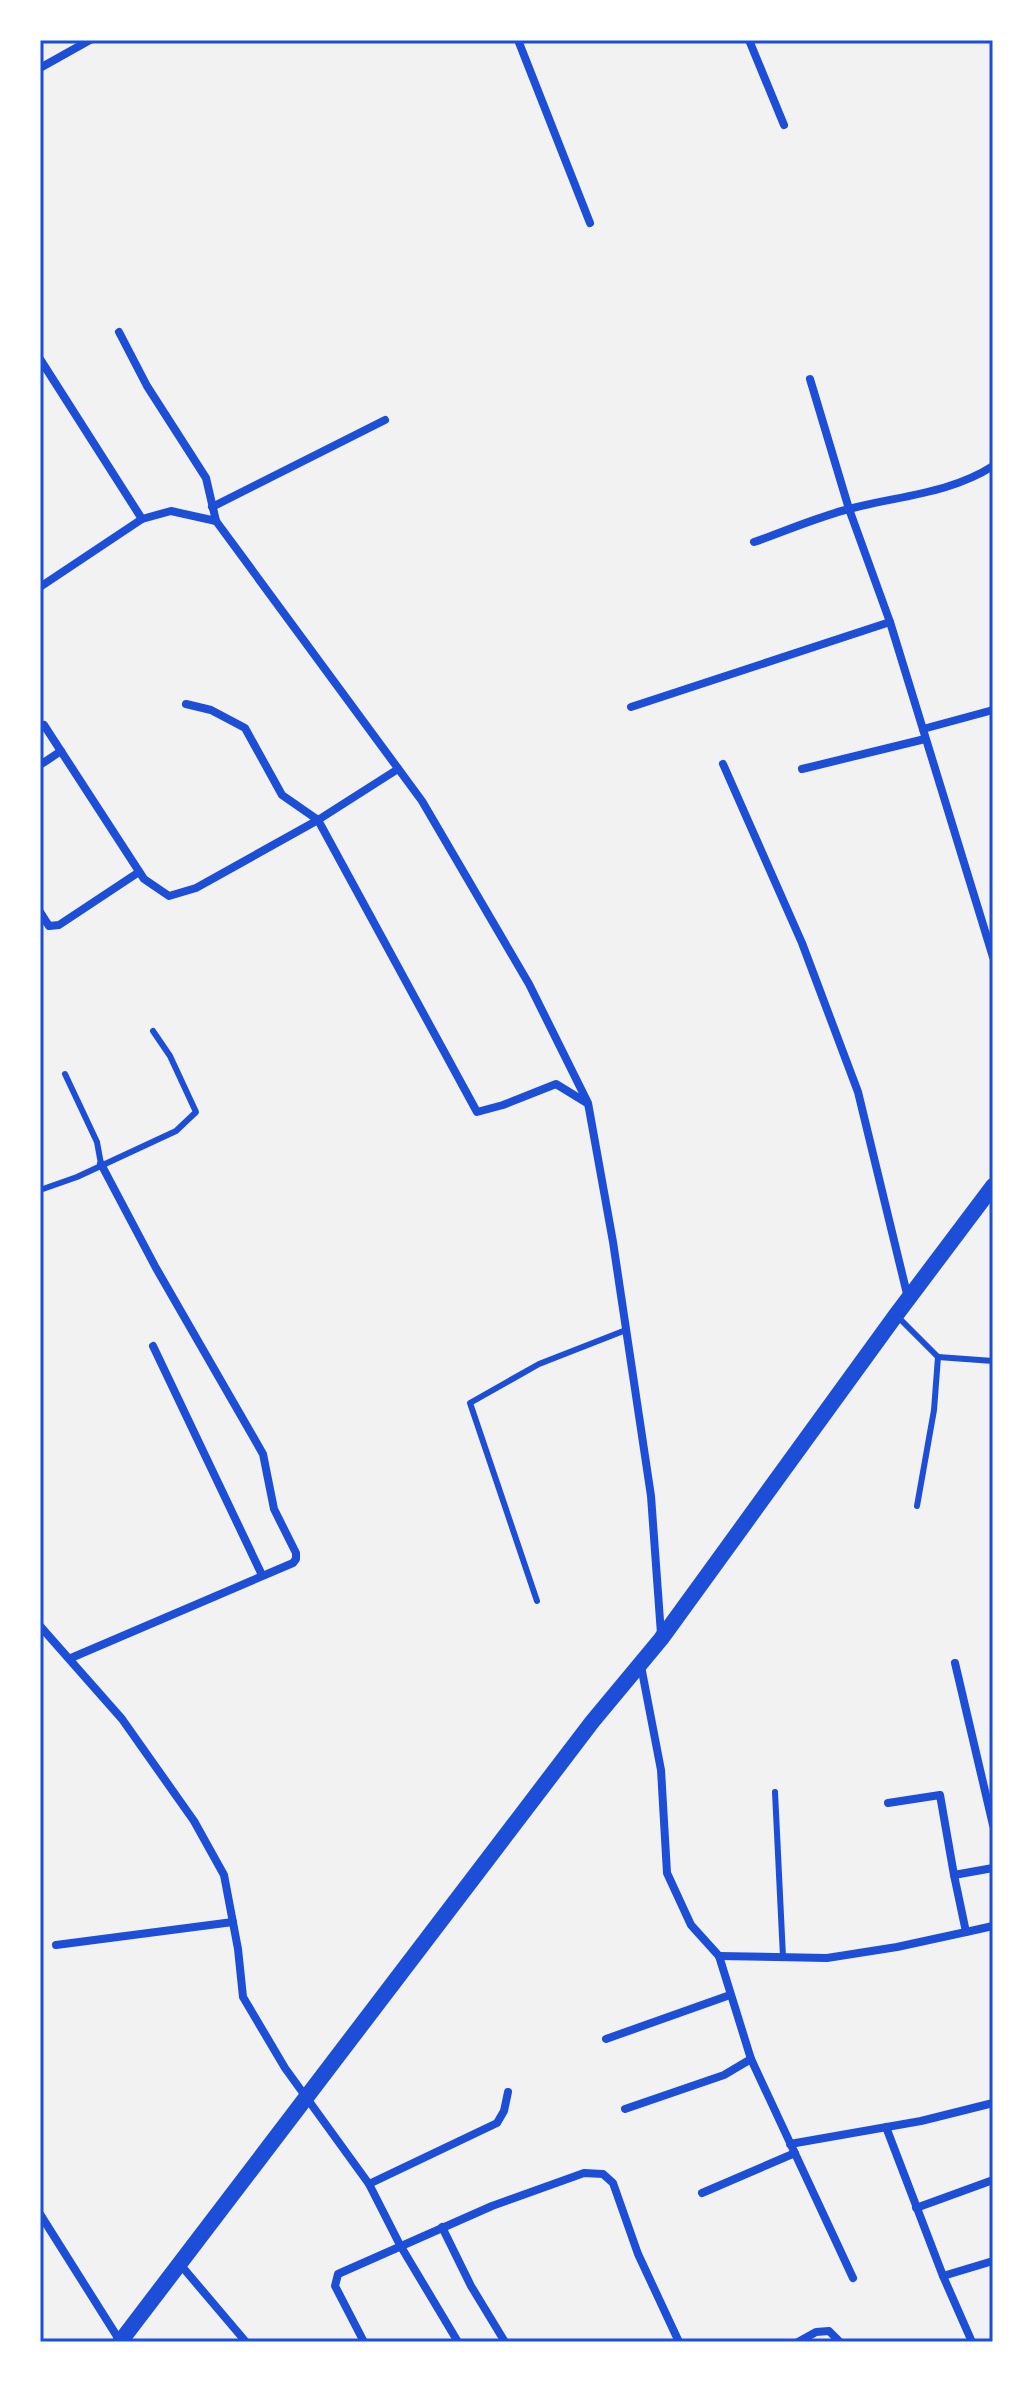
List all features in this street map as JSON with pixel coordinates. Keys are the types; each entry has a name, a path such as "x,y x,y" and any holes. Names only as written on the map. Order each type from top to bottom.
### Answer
{"main road":[{"path":"120,2342 592,1722 661,1639 993,1186"}],"street":[{"path":"40,68 90,40"},
{"path":"518,40 590,223"},
{"path":"749,40 784,125"},
{"path":"119,332 147,386 206,478 216,521 422,801 529,984 588,1103 651,1496 661,1639"},
{"path":"40,359 142,519"},
{"path":"810,379 849,509 890,622 993,957"},
{"path":"212,507 385,420"},
{"path":"754,542 849,509 953,486 973,479 993,466"},
{"path":"40,587 142,519 171,511 216,521"},
{"path":"631,707 890,622"},
{"path":"186,704 211,710 245,728 282,795 318,820 477,1112 556,1084 588,1103"},
{"path":"802,769 924,734 993,710"},
{"path":"44,725 144,879 169,896 196,888 318,820 398,769"},
{"path":"40,765 61,751"},
{"path":"723,764 802,943 858,1092 908,1298"},
{"path":"40,912 49,926 59,925 139,872"},
{"path":"71,1658 293,1563 296,1559 296,1553 274,1509 263,1454 156,1268 101,1164"},
{"path":"153,1346 262,1575"},
{"path":"40,1626 131,1730 194,1821 224,1875 243,1997 285,2068 369,2184 400,2245 458,2342"},
{"path":"955,1663 993,1825"},
{"path":"641,1665 661,1770 667,1873 691,1925 719,1956 751,2059 853,2278"},
{"path":"888,1803 940,1795 966,1932"},
{"path":"954,1875 993,1868"},
{"path":"56,1945 233,1922"},
{"path":"719,1956 827,1958 993,1926"},
{"path":"606,2039 730,1995"},
{"path":"625,2109 724,2075 751,2059"},
{"path":"369,2184 497,2123 504,2111 508,2092"},
{"path":"702,2193 792,2149 993,2103"},
{"path":"886,2127 943,2276 972,2342"},
{"path":"364,2342 335,2286 338,2274 442,2227 584,2173 603,2174 613,2183 638,2254 679,2342"},
{"path":"916,2208 993,2180"},
{"path":"40,2214 120,2342"},
{"path":"442,2227 471,2286 505,2342"},
{"path":"943,2276 993,2261"},
{"path":"179,2263 246,2342"},
{"path":"798,2342 816,2332 829,2331 840,2342"}],"lane":[{"path":"40,1190 77,1177 176,1131 196,1112 170,1056 153,1031"},
{"path":"65,1074 97,1142 101,1164"},
{"path":"896,1315 938,1357 993,1361"},
{"path":"537,1601 470,1403 539,1364 626,1330"},
{"path":"917,1506 934,1410 938,1357"},
{"path":"775,1792 783,1957"}]}
